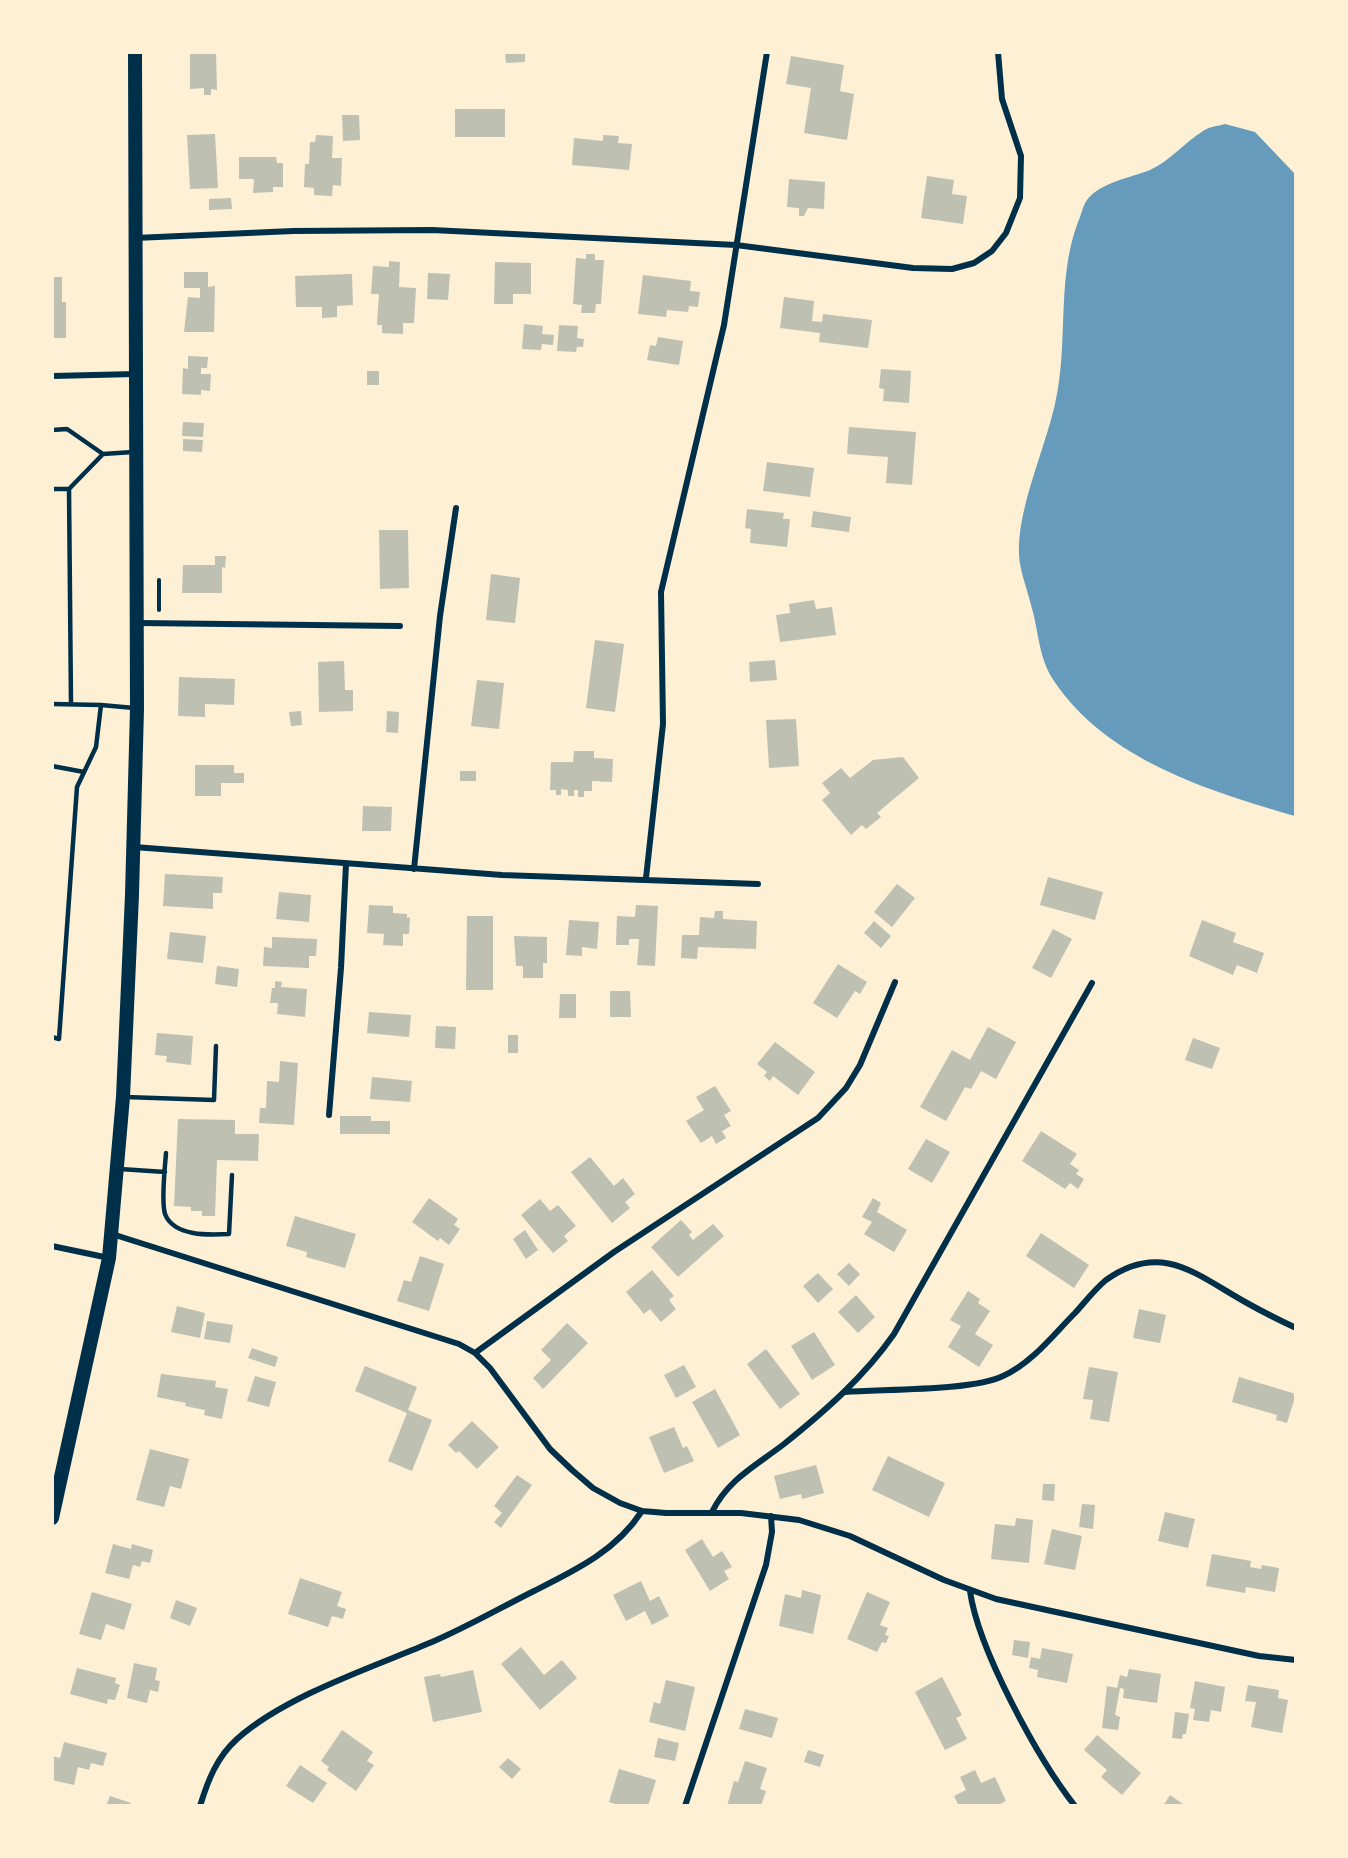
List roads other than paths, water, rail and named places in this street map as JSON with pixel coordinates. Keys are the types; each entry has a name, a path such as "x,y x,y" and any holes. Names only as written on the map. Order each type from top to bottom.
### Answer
{"main road":[{"path":"52,1518 109,1258 123,1097 134,847 138,623 135,52"}],"street":[{"path":"646,879 663,724 661,592 720,345 767,52"},
{"path":"135,238 304,230 432,230 736,245 933,270 952,269 974,263 992,250 1006,233 1017,210 1023,170 1019,150 1002,99 998,52"},
{"path":"52,376 136,374"},
{"path":"414,869 440,616 456,508"},
{"path":"138,623 400,626"},
{"path":"134,847 502,875 758,884"},
{"path":"329,1115 339,1000 346,864"},
{"path":"475,1353 614,1252 818,1118 846,1088 860,1065 895,982"},
{"path":"712,1512 719,1497 740,1475 782,1445 845,1392 878,1357 894,1334 1092,983"},
{"path":"112,1234 444,1338 475,1353 490,1368 550,1449 572,1470 593,1488 620,1503 642,1511 687,1514 712,1512 771,1516 807,1522 850,1536 970,1591 1021,1605 1231,1650 1296,1660"},
{"path":"52,1246 109,1258"},
{"path":"845,1392 964,1385 1003,1377 1040,1349 1104,1282 1120,1271 1158,1262 1178,1265 1199,1273 1246,1303 1296,1328"},
{"path":"200,1806 212,1773 222,1755 258,1724 315,1693 436,1640 594,1560 632,1527 642,1511"},
{"path":"685,1806 766,1565 772,1532 771,1516"},
{"path":"970,1591 978,1622 1010,1695 1056,1779 1075,1806"}],"lane":[{"path":"52,430 67,429 103,454 137,452"},
{"path":"71,704 69,489 103,454"},
{"path":"52,489 69,489"},
{"path":"52,704 101,705 137,709"},
{"path":"52,1037 59,1039 77,787 96,747 101,705"},
{"path":"52,766 84,772"},
{"path":"123,1097 214,1100 216,1046"},
{"path":"166,1153 165,1214 173,1224 192,1233 229,1234 232,1175"},
{"path":"117,1169 165,1172"}],"water":[{"path":"1225,124 1255,132 1295,174 1295,816 1195,783 1162,769 1131,752 1102,732 1076,708 1054,681 1045,663 1019,555 1022,518 1055,404 1061,358 1067,266 1071,244 1084,205 1100,189 1150,170 1205,130"}]}
